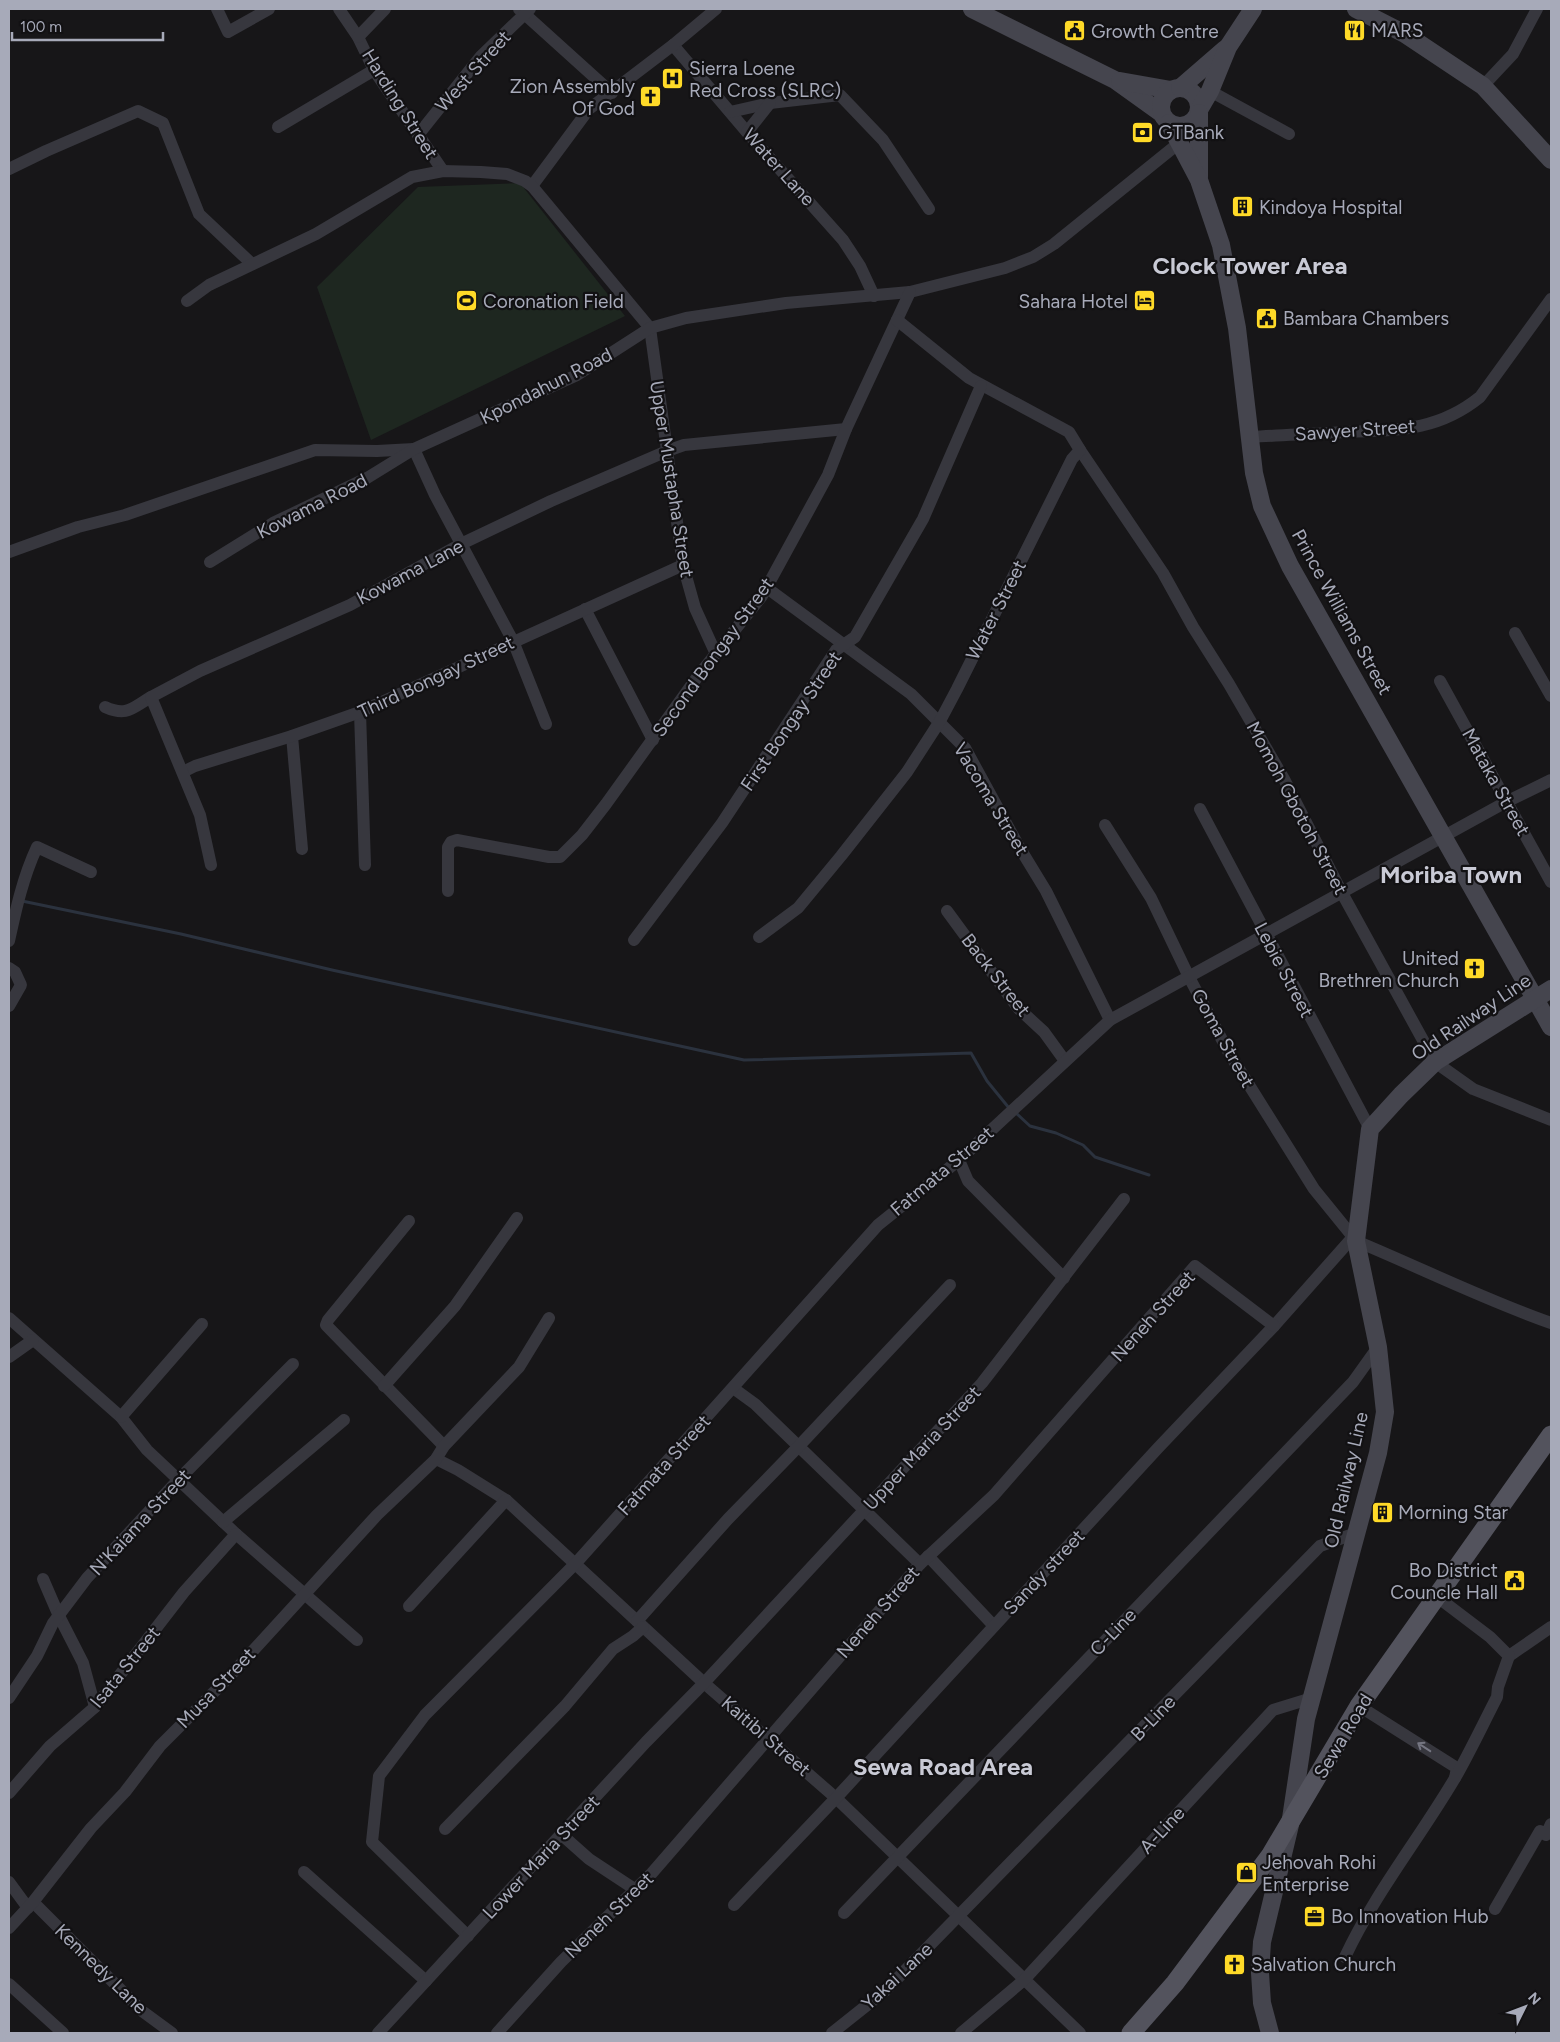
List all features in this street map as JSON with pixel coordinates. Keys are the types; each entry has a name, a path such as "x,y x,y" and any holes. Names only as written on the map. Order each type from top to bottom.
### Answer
{"main road":[{"name":"Sewa Road","path":"1131,2033 1175,1983 1238,1901 1290,1825 1359,1706 1551,1435"}],"street":[{"path":"217,9 228,32 269,9"},
{"name":"Harding Street","path":"339,9 358,37 374,70 442,171"},
{"name":"Harding Street","path":"358,37 385,9"},
{"path":"532,186 589,110 674,45 716,9"},
{"path":"972,9 1114,80 1178,127 1188,125 1196,119 1228,47 1253,9"},
{"path":"1356,9 1404,34 1483,86 1551,160"},
{"path":"1483,86 1513,54 1537,9"},
{"path":"525,11 612,93"},
{"name":"West Street","path":"418,135 481,56 525,11"},
{"name":"Water Lane","path":"674,45 747,132 843,240 885,298"},
{"path":"1199,180 1165,118 1163,98 1228,47"},
{"path":"278,126 374,70"},
{"path":"1114,80 1190,90 1195,94 1198,100 1199,112 1199,180"},
{"path":"1210,91 1289,134"},
{"path":"730,112 770,103 840,96 883,140 929,210"},
{"path":"747,132 770,103"},
{"path":"9,169 46,151 138,112 163,122 199,214 252,264"},
{"path":"910,292 1005,268 1033,257 1054,244 1178,143"},
{"path":"187,302 209,285 316,234 412,178 442,171 507,174 532,186 650,328"},
{"name":"Prince Williams Street","path":"1199,180 1221,245 1237,328 1254,474 1262,506 1281,548 1551,1027"},
{"name":"Kpondahun Road","path":"414,450 577,375 650,328 686,318 786,303 885,298 910,292"},
{"name":"Second Bongay Street","path":"448,891 448,847 451,842 457,840 549,857 560,857 582,835 606,804 698,676 767,588 828,475 846,429 910,292"},
{"name":"Sawyer Street","path":"1251,436 1410,429 1440,421 1468,407 1480,398 1551,298"},
{"path":"897,320 981,386 1069,432 1080,450"},
{"name":"Upper Mustapha Street","path":"650,328 683,565 695,608 716,654"},
{"name":"First Bongay Street","path":"634,940 722,824 836,650 855,637 923,519 981,386"},
{"name":"Kowama Lane","path":"105,707 124,713 200,671 350,604 461,544 551,501 667,451 684,445 846,429"},
{"path":"9,552 78,527 125,515 315,450 414,450 435,495 513,641 546,724"},
{"name":"Kowama Road","path":"210,562 273,524 368,478 414,450"},
{"name":"Water Street","path":"759,937 798,908 907,772 940,722 1072,459 1080,450"},
{"name":"Momoh Gbotoh Street","path":"1080,450 1163,572 1193,627 1229,684 1284,779 1342,893 1435,1062 1473,1089 1551,1120"},
{"name":"Third Bongay Street","path":"183,772 195,766 292,736 360,712 683,565"},
{"name":"Vacoma Street","path":"767,588 911,694 965,748 1018,845 1046,890 1110,1020"},
{"path":"585,609 652,740"},
{"path":"1515,633 1551,696"},
{"name":"Mataka Street","path":"1440,681 1551,882"},
{"path":"151,697 200,815 211,865"},
{"path":"360,712 365,865"},
{"path":"292,736 302,849"},
{"name":"Fatmata Street","path":"468,1936 372,1842 379,1776 425,1715 576,1563 878,1225 959,1160 1110,1020 1506,802 1551,780"},
{"name":"Lebie Street","path":"1200,809 1265,935 1370,1129"},
{"name":"Goma Street","path":"1105,825 1151,898 1189,977 1229,1053 1314,1189 1354,1239"},
{"path":"9,941 16,909 37,847 91,872"},
{"name":"Back Street","path":"947,911 1018,1008 1044,1032 1065,1061"},
{"path":"9,968 15,972 21,984 9,1006"},
{"name":"Old Railway Line","path":"1270,2033 1262,2002 1262,1942 1290,1825 1306,1719 1378,1453 1385,1412 1378,1347 1354,1239 1370,1129 1435,1062 1551,989"},
{"path":"959,1160 968,1181 1064,1278"},
{"name":"Upper Maria Street","path":"704,1683 982,1383 1124,1199"},
{"path":"384,1386 454,1306 517,1218"},
{"path":"409,1221 328,1320 326,1325 444,1446"},
{"path":"1354,1239 1467,1290 1550,1320"},
{"name":"Sandy street","path":"734,1905 836,1798 1158,1448 1354,1239"},
{"name":"Neneh Street","path":"497,2033 561,1962 652,1873 924,1560 994,1495 1195,1266 1274,1326"},
{"path":"445,1829 565,1706 613,1649 633,1636 640,1624 728,1519 800,1446 950,1285"},
{"path":"9,1318 121,1417 147,1450 223,1522 357,1640"},
{"name":"Musa Street","path":"9,1928 31,1905 91,1828 125,1792 160,1746 228,1678 377,1515 436,1459 444,1446 519,1366 549,1318"},
{"path":"121,1417 202,1324"},
{"path":"9,1357 33,1340"},
{"name":"C-Line","path":"844,1913 1353,1382 1378,1347"},
{"name":"N'Kaiama Street","path":"9,1698 37,1656 54,1623 87,1578 179,1479 294,1364"},
{"path":"733,1388 755,1404 864,1510 924,1560 994,1626"},
{"path":"223,1522 344,1420"},
{"name":"Kaitibi Street","path":"436,1459 458,1470 506,1500 704,1683 836,1798 1080,2033"},
{"path":"409,1606 506,1500"},
{"name":"Isata Street","path":"9,1793 50,1746 95,1707 184,1592 236,1534"},
{"name":"B-Line","path":"959,1916 1320,1546 1356,1534"},
{"path":"43,1579 59,1616 84,1663 95,1707"},
{"path":"1436,1596 1490,1637 1509,1656"},
{"path":"1345,1957 1354,1938 1400,1861 1455,1778 1497,1696 1509,1656 1551,1626"},
{"name":"Lower Maria Street","path":"378,2033 646,1742 704,1683"},
{"name":"A-Line","path":"1024,1980 1273,1710 1312,1698"},
{"path":"1359,1706 1457,1768 1455,1778"},
{"path":"1495,1909 1540,1831 1549,1829"},
{"path":"562,1835 589,1859 636,1890"},
{"path":"304,1872 426,1981"},
{"path":"9,1882 31,1905"},
{"name":"Kennedy Lane","path":"31,1905 142,2011 172,2033"},
{"name":"Yakai Lane","path":"832,2033 886,1990 959,1916"},
{"path":"961,2033 1024,1980"},
{"path":"9,1984 63,2033"}],"shaded area":[{"name":"Coronation Field","path":"520,183 625,316 371,440 317,287 418,187"}],"waterway":[{"path":"22,901 181,934 332,970 744,1060 971,1053 987,1081 1009,1108"},
{"path":"1016,1113 1030,1126 1056,1133 1083,1145 1095,1157 1149,1175"}],"place":[{"name":"MARS","path":"1355,30"},
{"name":"Growth Centre","path":"1075,31"},
{"name":"Sierra Loene Red Cross (SLRC)","path":"673,79"},
{"name":"Zion Assembly Of God","path":"651,97"},
{"name":"GTBank","path":"1142,132"},
{"name":"Kindoya Hospital","path":"1243,207"},
{"name":"Coronation Field","path":"467,301"},
{"name":"Sahara Hotel","path":"1144,301"},
{"name":"Bambara Chambers","path":"1267,318"},
{"name":"United Brethren Church","path":"1475,969"},
{"name":"Morning Star","path":"1382,1512"},
{"name":"Bo District Councle Hall","path":"1514,1581"},
{"name":"Jehovah Rohi Enterprise","path":"1246,1873"},
{"name":"Bo Innovation Hub","path":"1315,1916"},
{"name":"Salvation Church","path":"1235,1964"}],"district":[{"name":"Clock Tower Area","path":"1250,265"},
{"name":"Moriba Town","path":"1451,874"},
{"name":"Sewa Road Area","path":"943,1766"}]}
